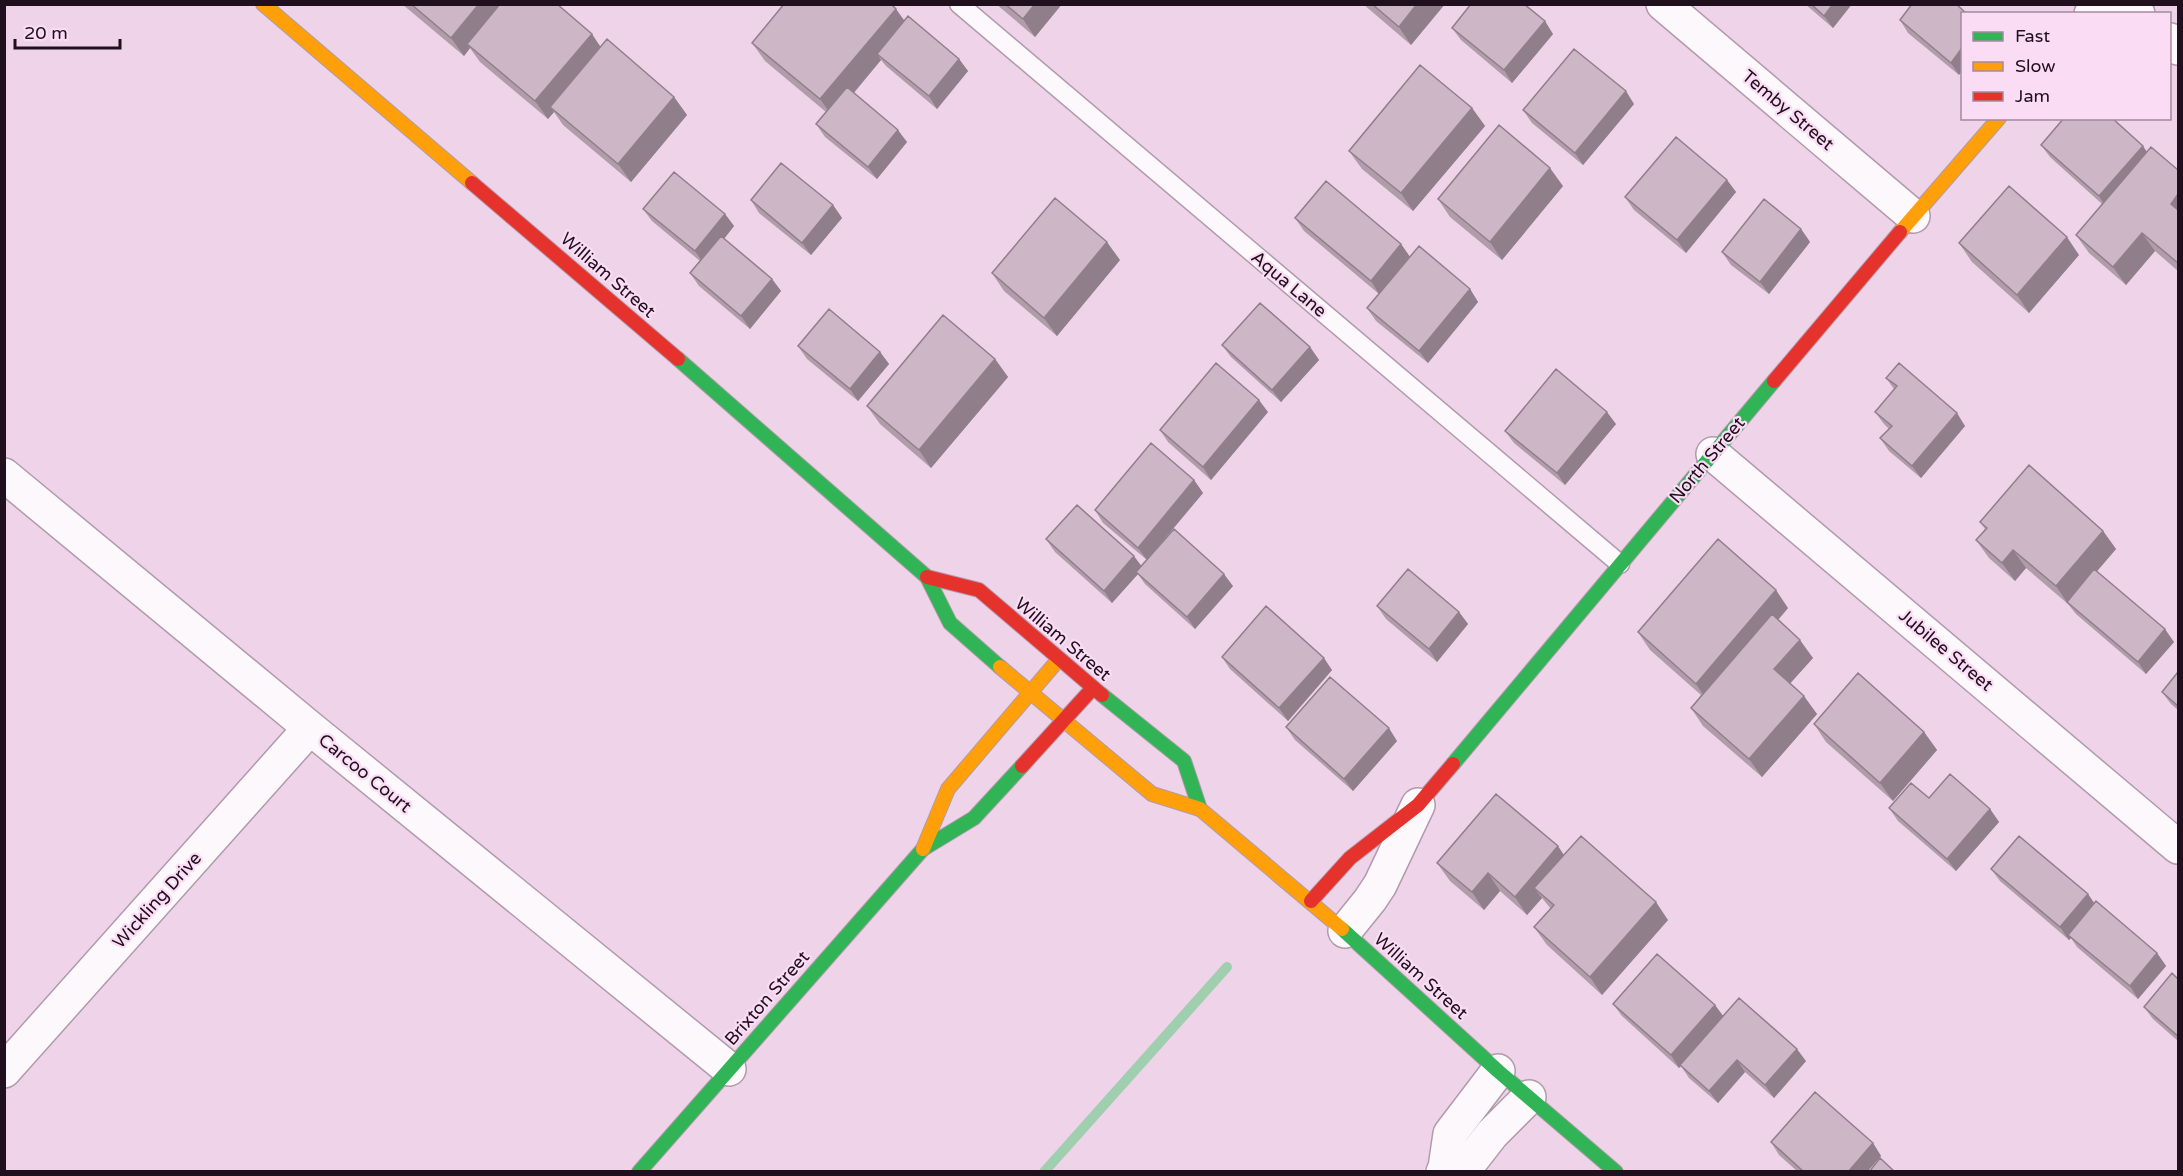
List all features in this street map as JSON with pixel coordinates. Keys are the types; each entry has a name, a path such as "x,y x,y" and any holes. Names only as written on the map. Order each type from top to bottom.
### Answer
{"main road":[{"name":"William Street","path":"263,4 746,417 927,577 950,623 1030,693 1152,794 1200,808 1311,901 1498,1071 1616,1172"},
{"name":"North Street","path":"1311,901 1350,858 1418,805 1912,216 1997,120"},
{"name":"William Street","path":"927,577 979,590 1093,688 1184,761 1200,808"},
{"name":"Brixton Street","path":"923,849 948,789 1059,659"},
{"name":"Brixton Street","path":"639,1172 923,849 974,818 1093,688"}],"street":[{"name":"Temby Street","path":"1664,4 1912,216"},
{"name":"Jubilee Street","path":"1713,454 2178,847"},
{"name":"Carcoo Court","path":"4,475 310,728 729,1068"},
{"name":"Wickling Drive","path":"4,1071 310,728"},
{"name":"North Street","path":"1344,931 1380,885 1418,805"},
{"path":"1498,1071 1450,1134 1444,1170 1471,1161 1492,1134 1529,1097"}],"lane":[{"name":"Aqua Lane","path":"959,4 1620,564"}],"building":[{"path":"411,4 479,4 451,38"},
{"path":"500,4 557,4 592,34 535,101 467,44"},
{"path":"784,4 891,4 896,9 820,99 752,43"},
{"path":"1005,4 1035,4 1023,19"},
{"path":"1372,4 1417,4 1399,27"},
{"path":"1471,4 1524,4 1545,21 1504,70 1452,28"},
{"path":"1811,4 1833,4 1824,16"},
{"path":"1912,4 1956,4 1965,12 1961,12 1961,49 1951,63 1900,20"},
{"path":"908,16 959,59 929,96 877,54"},
{"path":"607,39 674,97 618,164 550,107"},
{"path":"1574,49 1626,91 1575,153 1523,110"},
{"path":"1420,65 1472,108 1401,193 1349,151"},
{"path":"847,87 898,130 868,167 816,124"},
{"path":"2062,120 2114,120 2143,146 2099,196 2041,145"},
{"path":"1499,125 1550,168 1490,242 1438,199"},
{"path":"1676,137 1727,180 1677,240 1625,197"},
{"path":"2151,147 2178,170 2178,194 2171,204 2178,210 2178,263 2142,233 2113,267 2076,235"},
{"path":"781,163 833,205 802,243 751,200"},
{"path":"674,172 725,214 695,251 643,209"},
{"path":"1326,181 1401,244 1371,281 1295,218"},
{"path":"2009,186 2067,237 2017,295 1959,243"},
{"path":"1055,198 1107,242 1044,318 992,273"},
{"path":"1764,199 1801,229 1760,282 1722,252"},
{"path":"721,236 772,279 741,316 690,273"},
{"path":"1419,246 1470,289 1419,351 1367,308"},
{"path":"1260,303 1310,347 1272,390 1222,345"},
{"path":"829,309 880,352 850,389 798,346"},
{"path":"943,315 995,359 919,450 867,406"},
{"path":"1216,363 1259,400 1203,467 1160,430"},
{"path":"1899,363 1957,413 1912,466 1880,438 1892,426 1875,412 1897,386 1886,378"},
{"path":"1556,369 1607,412 1557,473 1505,431"},
{"path":"1151,443 1194,480 1138,548 1095,510"},
{"path":"2029,465 2103,531 2056,586 2013,550 2002,563 1976,540 1987,528 1980,522"},
{"path":"1077,505 1134,556 1104,591 1046,539"},
{"path":"1174,529 1224,574 1187,617 1136,572"},
{"path":"1718,539 1776,590 1696,684 1638,632"},
{"path":"1408,569 1459,612 1429,649 1377,606"},
{"path":"2094,569 2165,629 2138,662 2067,602"},
{"path":"1266,606 1324,658 1279,708 1222,657"},
{"path":"1772,614 1800,640 1774,669 1804,696 1749,759 1691,708"},
{"path":"2178,672 2178,706 2162,692"},
{"path":"1858,673 1924,732 1880,783 1814,724"},
{"path":"1330,677 1389,728 1344,779 1286,727"},
{"path":"1950,774 1990,809 1947,859 1889,808 1911,783 1929,798"},
{"path":"1496,794 1558,846 1515,897 1488,873 1472,892 1437,863"},
{"path":"1581,836 1656,902 1590,977 1534,927 1554,905 1534,888"},
{"path":"2019,836 2088,894 2060,927 1991,869"},
{"path":"2096,901 2157,953 2130,986 2068,935"},
{"path":"1657,954 1715,1005 1671,1055 1613,1004"},
{"path":"2172,973 2178,979 2178,1036 2144,1007"},
{"path":"1739,998 1797,1049 1765,1085 1737,1060 1709,1091 1680,1065"},
{"path":"1815,1092 1873,1143 1848,1172 1804,1172 1771,1142"},
{"path":"1880,1158 1895,1172 1869,1172"}],"waterway":[{"path":"1044,1172 1227,967"}],"traffic: fast":[{"path":"678,359 927,577 950,623 1000,667"},
{"path":"1453,764 1774,381"},
{"path":"1102,695 1184,761 1200,809"},
{"path":"639,1172 923,849 974,818 1022,766"},
{"path":"1342,929 1498,1071 1616,1172"}],"traffic: slow":[{"path":"263,4 472,183"},
{"path":"1900,232 1997,120"},
{"path":"923,849 948,789 1059,659"},
{"path":"1000,667 1152,794 1200,809 1342,929"}],"traffic: jam":[{"path":"472,183 678,359"},
{"path":"1774,381 1900,232"},
{"path":"927,577 979,590 1102,695"},
{"path":"1022,766 1093,688"},
{"path":"1311,901 1350,858 1418,805 1453,764"}]}
